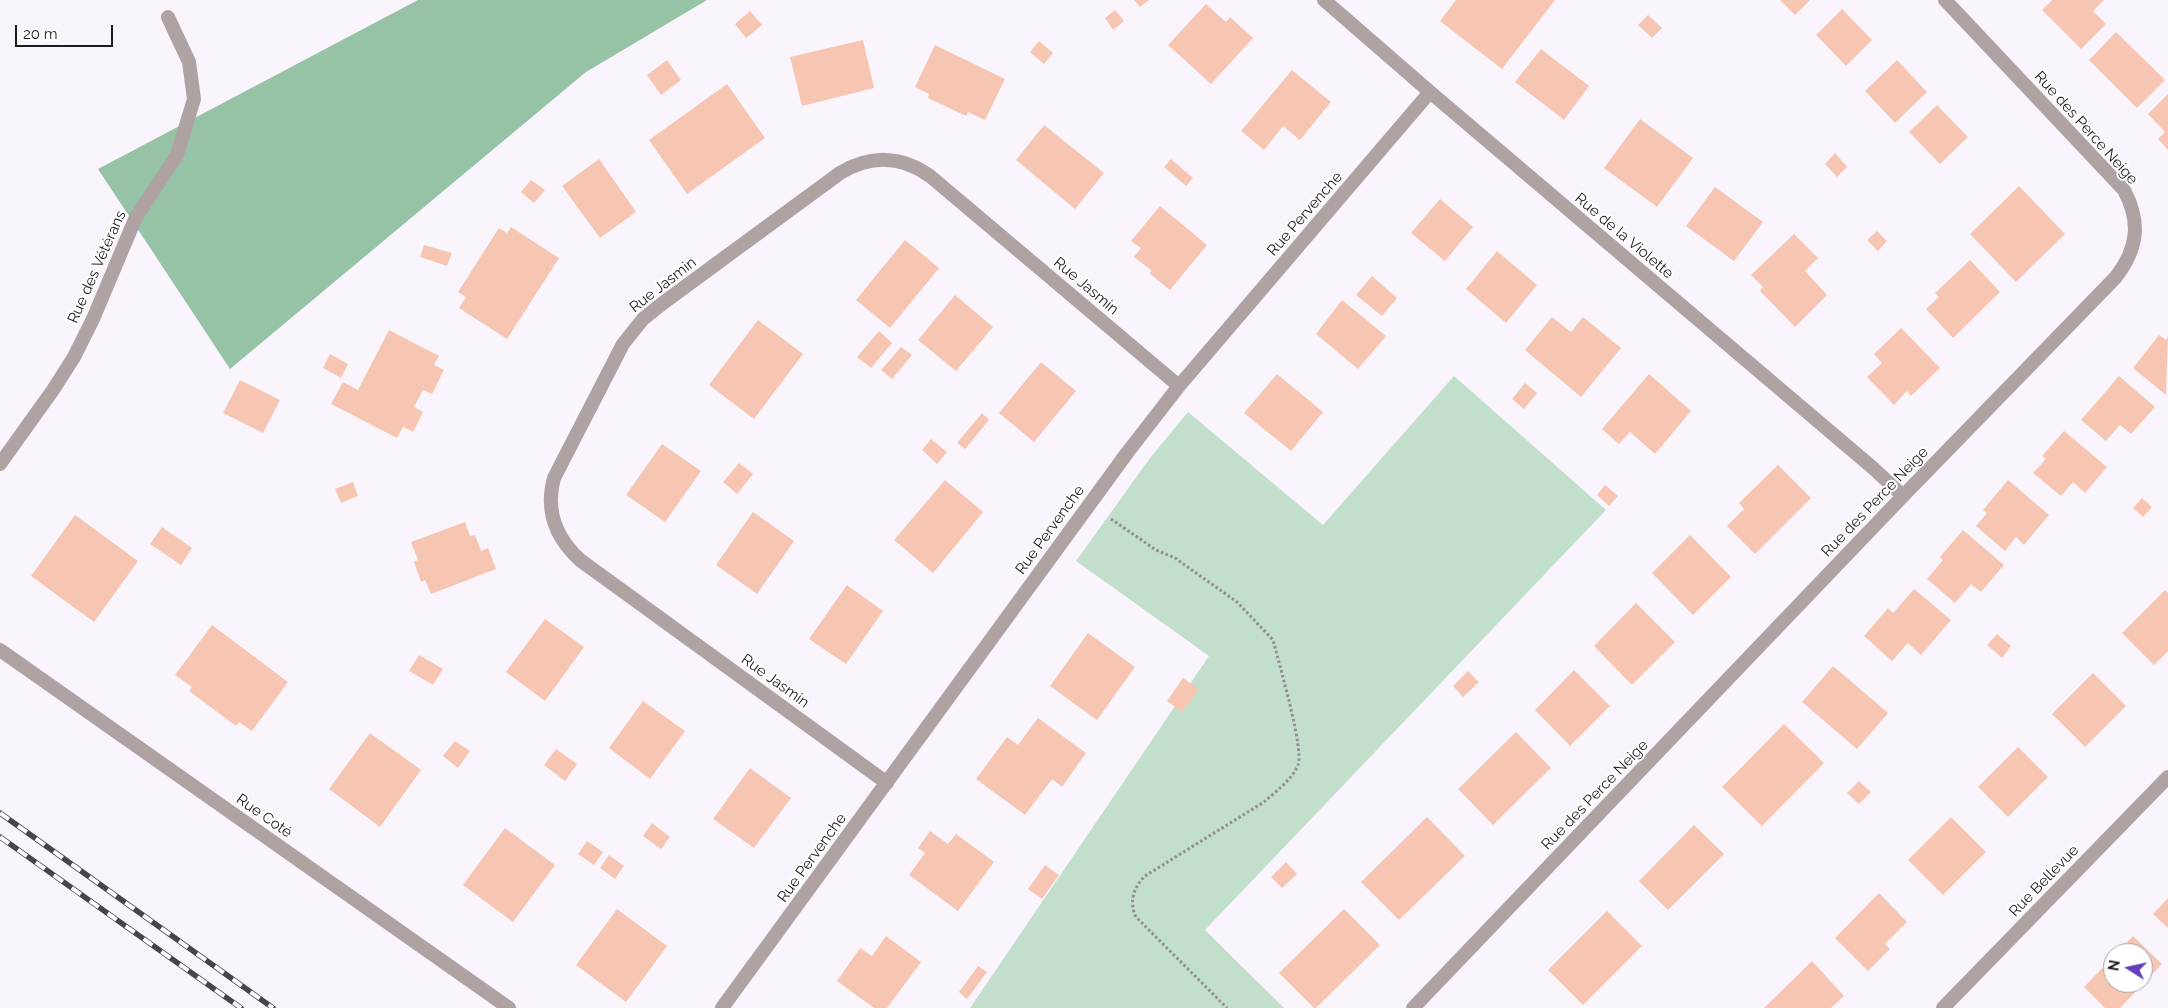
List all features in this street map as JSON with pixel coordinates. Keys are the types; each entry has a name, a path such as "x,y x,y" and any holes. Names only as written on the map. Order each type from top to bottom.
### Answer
{"street":[{"name":"Rue de la Violette","path":"1324,0 1873,468 1903,496"},
{"name":"Rue des Perce Neige","path":"1413,1008 1903,496 2116,277 2128,257 2135,235 2133,212 2124,190 1945,0"},
{"name":"Rue des Vétérans","path":"0,464 74,357 94,319 136,217 178,155 194,99 189,62 168,17"},
{"name":"Rue Pervenche","path":"722,1008 1089,504 1178,386 1430,92"},
{"name":"Rue Jasmin","path":"887,783 580,560 564,544 554,524 550,501 554,478 623,344 644,319 663,304 840,173 862,162 885,159 909,164 930,176 1178,386"},
{"name":"Rue Coté","path":"0,650 509,1008"},
{"name":"Rue Bellevue","path":"1944,1008 2168,777"}],"path":[{"path":"1111,519 1156,550 1175,558 1237,602 1273,640 1276,651 1297,744 1298,765 1280,788 1264,802 1145,876 1135,888 1133,895 1133,910 1136,917 1227,1008"}],"green space":[{"path":"418,0 707,0 586,72 230,369 98,169"},
{"path":"1454,376 1606,510 1205,930 1284,1008 970,1008 1209,656 1076,561 1150,458 1188,412 1323,525"}],"building":[{"path":"1134,0 1149,0 1140,7"},
{"path":"1456,0 1555,0 1502,69 1440,21"},
{"path":"1780,0 1810,0 1795,15"},
{"path":"2052,0 2104,0 2093,11 2106,24 2081,49 2042,10"},
{"path":"1206,4 1226,22 1230,17 1253,38 1211,84 1168,45"},
{"path":"1842,9 1872,40 1846,66 1816,35"},
{"path":"1115,10 1124,21 1113,30 1105,18"},
{"path":"750,11 762,25 746,38 735,24"},
{"path":"1648,15 1662,28 1652,38 1638,25"},
{"path":"2116,32 2165,80 2137,108 2089,60"},
{"path":"863,40 874,88 802,106 790,57"},
{"path":"1039,41 1053,53 1044,64 1030,52"},
{"path":"935,45 1005,79 985,120 968,112 966,116 928,98 929,94 915,87"},
{"path":"1541,49 1589,86 1564,120 1515,82"},
{"path":"667,60 681,80 661,95 647,75"},
{"path":"1897,60 1927,92 1895,123 1865,91"},
{"path":"1292,70 1331,102 1300,140 1283,126 1264,150 1241,131"},
{"path":"727,84 765,138 687,194 649,140"},
{"path":"2168,94 2168,150 2158,139 2165,132 2148,114"},
{"path":"1937,105 1968,137 1940,164 1909,132"},
{"path":"1640,119 1693,158 1657,207 1604,168"},
{"path":"1044,125 1104,173 1075,209 1016,160"},
{"path":"1835,153 1847,167 1837,177 1825,164"},
{"path":"599,159 636,212 600,238 562,186"},
{"path":"1171,159 1193,178 1186,186 1164,167"},
{"path":"531,180 545,190 534,203 521,192"},
{"path":"2019,186 2065,234 2016,282 1970,234"},
{"path":"1715,187 1763,222 1734,261 1686,226"},
{"path":"1440,199 1473,227 1445,261 1411,233"},
{"path":"1160,206 1207,245 1170,290 1149,273 1152,271 1134,257 1141,248 1131,241"},
{"path":"511,227 559,258 507,339 459,308 466,297 458,292 499,228 507,233"},
{"path":"1877,231 1887,241 1878,251 1867,240"},
{"path":"1794,234 1818,258 1805,271 1827,295 1795,327 1760,291 1763,287 1751,275"},
{"path":"905,240 939,268 890,328 856,300"},
{"path":"424,245 452,253 447,266 420,257"},
{"path":"1497,251 1537,285 1506,323 1466,289"},
{"path":"1970,260 2000,292 1953,338 1926,309 1939,297 1935,293"},
{"path":"1372,276 1397,298 1382,316 1356,295"},
{"path":"955,295 993,327 956,371 918,340"},
{"path":"1342,300 1386,336 1358,369 1316,334"},
{"path":"1552,317 1571,332 1583,317 1621,348 1581,397 1525,350"},
{"path":"758,320 803,354 754,419 709,385"},
{"path":"1901,328 1940,368 1911,396 1907,391 1894,405 1867,377 1882,363 1874,354"},
{"path":"389,330 439,356 434,365 444,370 432,394 423,390 414,407 423,412 413,432 403,427 397,438 331,404 343,382 358,390"},
{"path":"879,331 892,343 871,368 857,357"},
{"path":"2159,335 2166,340 2168,337 2166,395 2133,368"},
{"path":"901,347 912,355 892,379 881,370"},
{"path":"330,354 348,364 341,378 323,368"},
{"path":"1041,362 1076,391 1034,442 999,413"},
{"path":"1277,374 1323,412 1291,451 1244,413"},
{"path":"1649,374 1691,411 1655,454 1630,432 1619,444 1602,429"},
{"path":"2119,376 2155,407 2131,434 2120,425 2106,441 2081,420"},
{"path":"240,380 280,400 263,433 223,413"},
{"path":"1525,383 1537,393 1524,409 1512,399"},
{"path":"982,413 989,420 965,449 957,443"},
{"path":"2064,431 2107,467 2085,493 2073,482 2061,496 2033,473 2046,459 2042,456"},
{"path":"931,439 947,452 937,464 922,450"},
{"path":"662,444 701,471 665,522 626,495"},
{"path":"739,463 753,474 737,494 723,482"},
{"path":"1778,465 1811,498 1755,554 1727,526 1744,509 1739,503"},
{"path":"945,480 983,512 933,573 894,540"},
{"path":"2008,480 2049,515 2024,545 2016,537 2005,551 1976,526 1987,513 1983,510"},
{"path":"353,482 358,496 341,503 335,489"},
{"path":"1605,485 1618,496 1609,506 1597,495"},
{"path":"2142,498 2152,507 2143,517 2133,508"},
{"path":"753,512 794,541 757,594 716,565"},
{"path":"75,515 138,561 94,622 31,576"},
{"path":"465,522 470,536 475,535 481,551 488,548 496,569 431,594 425,580 421,582 414,562 418,560 411,542"},
{"path":"162,527 192,548 181,565 150,544"},
{"path":"1963,530 2004,565 1981,592 1971,584 1955,603 1927,579 1943,560 1940,557"},
{"path":"1690,535 1731,577 1693,615 1652,573"},
{"path":"847,585 883,611 846,664 809,639"},
{"path":"1914,589 1951,620 1921,655 1908,643 1892,661 1864,636 1888,608 1893,613"},
{"path":"2165,590 2168,593 2168,651 2154,665 2122,633"},
{"path":"1636,603 1675,642 1632,685 1594,646"},
{"path":"545,619 584,647 545,701 506,672"},
{"path":"212,625 288,682 252,731 239,722 236,726 189,691 192,687 175,675"},
{"path":"1088,633 1135,667 1097,720 1050,686"},
{"path":"1997,634 2011,646 2002,658 1987,645"},
{"path":"419,655 443,669 433,685 409,671"},
{"path":"1833,666 1888,713 1857,749 1802,702"},
{"path":"1574,670 1610,706 1570,746 1535,710"},
{"path":"1468,671 1479,682 1463,697 1453,686"},
{"path":"2093,673 2126,706 2085,747 2052,714"},
{"path":"1183,678 1199,689 1182,712 1167,701"},
{"path":"643,701 685,731 650,779 609,748"},
{"path":"1038,718 1086,753 1062,787 1052,779 1025,815 976,779 1007,737 1018,745"},
{"path":"1784,724 1824,763 1762,826 1722,787"},
{"path":"1516,732 1551,768 1493,825 1458,789"},
{"path":"370,733 421,770 380,827 329,789"},
{"path":"455,741 470,751 458,768 443,756"},
{"path":"2018,747 2048,777 2008,817 1978,787"},
{"path":"556,749 577,764 565,781 544,765"},
{"path":"750,768 791,798 754,848 713,819"},
{"path":"1859,781 1871,792 1859,804 1847,793"},
{"path":"1427,817 1465,856 1399,920 1361,882"},
{"path":"1951,817 1986,852 1943,895 1908,860"},
{"path":"652,823 670,837 661,849 643,836"},
{"path":"1694,825 1724,854 1668,910 1639,881"},
{"path":"505,828 555,865 513,922 463,885"},
{"path":"930,831 948,844 956,834 994,862 958,911 909,875 925,853 918,848"},
{"path":"587,841 603,852 594,865 578,854"},
{"path":"609,855 624,866 615,879 600,868"},
{"path":"1286,862 1297,874 1282,888 1271,877"},
{"path":"1045,865 1059,875 1042,899 1028,889"},
{"path":"1879,893 1907,922 1885,944 1890,949 1868,971 1835,938"},
{"path":"2168,898 2168,928 2153,914"},
{"path":"617,909 667,946 626,1002 576,965"},
{"path":"1344,909 1380,945 1314,1008 1279,973"},
{"path":"1607,911 1642,946 1583,1005 1548,970"},
{"path":"886,936 921,962 887,1008 874,1008 837,981 860,948 872,956"},
{"path":"2133,936 2140,943 2126,943"},
{"path":"2153,955 2162,964 2153,973"},
{"path":"1812,961 1844,996 1831,1008 1764,1008"},
{"path":"978,966 987,972 967,999 959,992"},
{"path":"2103,967 2103,993 2134,993 2120,1008 2105,1008 2084,987"}],"railway":[{"path":"0,813 273,1008"},
{"path":"0,837 241,1008"}]}
